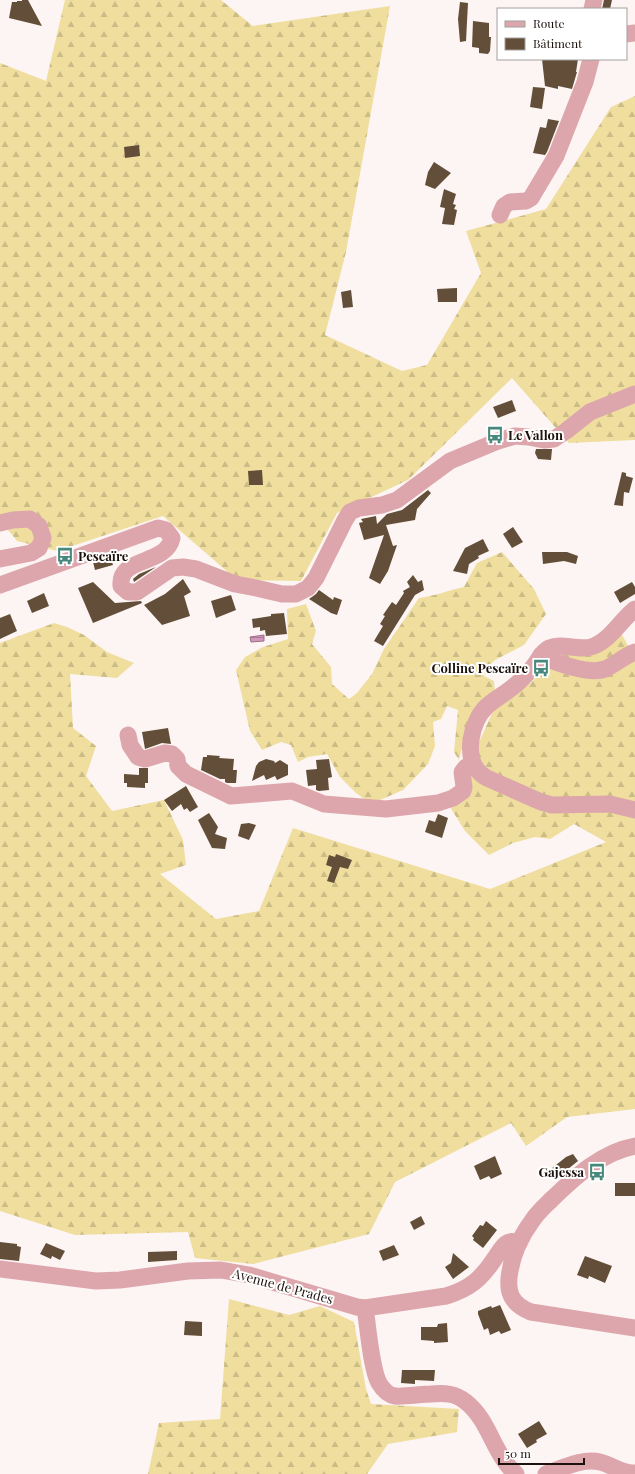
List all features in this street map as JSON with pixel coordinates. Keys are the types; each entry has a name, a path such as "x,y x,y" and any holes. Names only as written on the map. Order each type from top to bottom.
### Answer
{"street":[{"path":"500,215 504,206 510,202 526,202 531,198 556,156 586,82 591,60"},
{"path":"0,585 158,528 166,530 172,538 170,546 165,551 125,570 120,578 121,586 128,592 137,592 172,568 183,567 196,569 235,584 282,594 296,594 308,588 316,578 350,512 359,508 382,505 397,500 450,461 498,441 515,436 544,440 554,439 590,412 635,394"},
{"path":"0,523 13,520 30,519 39,526 43,538 39,548 32,553 0,559"},
{"path":"635,609 626,616 604,640 594,646 585,648 555,646 547,649 541,655 534,667 520,682 486,707 478,717 470,753 473,764 480,773 541,802 552,805 610,804 635,810"},
{"path":"541,655 549,660 566,666 592,671 603,670 615,664 626,655 635,652"},
{"path":"128,735 130,744 138,757 145,759 165,753 172,754 177,759 178,766 186,774 232,796 292,791 324,804 376,809 421,806 438,803 453,798 463,792 464,787 462,772 466,767 473,764"},
{"path":"635,1146 621,1148 608,1154 580,1173 541,1210 532,1221 519,1243 513,1258 509,1280 510,1291 514,1300 520,1307 531,1312 635,1328"},
{"name":"Avenue de Prades","path":"0,1269 96,1281 120,1280 188,1271 222,1270 249,1275 356,1307 365,1308 446,1296 459,1292 472,1284 485,1273 505,1244 511,1241 519,1243"},
{"path":"365,1308 373,1363 378,1382 384,1390 394,1396 445,1393 455,1395 466,1402 487,1428 502,1458 516,1474"},
{"path":"546,1474 580,1462 593,1461 602,1462 619,1472 635,1473"}],"green space":[{"path":"65,0 221,0 253,26 390,6 346,252 325,335 402,371 427,365 481,273 466,231 546,209 611,107 635,96 635,440 569,443 512,378 408,480 337,513 301,581 237,580 163,516 57,551 17,541 0,520 0,63 46,81"},
{"path":"502,552 534,589 546,614 524,645 495,660 486,668 484,676 494,681 495,693 469,720 459,760 454,752 458,710 447,706 441,719 433,722 435,746 428,764 403,790 371,804 356,793 340,777 327,754 308,757 298,762 291,745 281,742 262,750 250,731 236,670 245,657 263,647 288,639 287,609 306,604 316,631 312,644 331,667 332,684 349,699 357,693 372,674 384,649 419,598 464,587 477,563"},
{"path":"54,623 84,635 107,652 134,663 117,678 70,674 73,728 96,746 86,776 112,811 164,800 183,840 186,865 160,874 216,919 259,911 293,828 490,889 606,842 574,824 550,839 535,837 513,843 489,855 465,831 450,807 493,711 522,690 563,655 621,633 635,658 635,1109 567,1117 526,1146 511,1123 395,1182 369,1234 253,1264 195,1258 188,1232 75,1235 0,1211 0,643"},
{"path":"229,1299 289,1315 320,1306 354,1322 366,1389 371,1404 459,1409 457,1432 388,1444 367,1474 148,1474 159,1423 220,1419"}],"shaded area":[{"path":"264,635 264,641 251,642 250,637"}],"building":[{"path":"28,0 42,26 9,18 12,2"},
{"path":"604,0 612,0 610,8 602,8"},
{"path":"460,2 468,3 466,41 460,42 458,19"},
{"path":"473,21 489,23 489,37 491,37 490,51 488,54 479,53 479,48 472,47"},
{"path":"542,60 578,60 577,72 572,89 558,86 558,89 545,86"},
{"path":"533,87 545,88 542,109 530,107"},
{"path":"548,119 559,121 547,152 545,155 533,153 540,127 546,128"},
{"path":"139,145 140,156 125,158 124,147"},
{"path":"434,162 451,173 435,189 425,185 428,172"},
{"path":"444,189 456,194 453,204 456,205 454,209 457,210 454,225 442,224 445,208 440,207"},
{"path":"457,288 457,302 438,302 437,289"},
{"path":"351,290 353,307 343,308 341,292"},
{"path":"512,400 516,411 498,418 493,407"},
{"path":"536,449 552,449 551,460 538,459 535,453"},
{"path":"262,470 263,485 249,485 248,471"},
{"path":"622,472 626,473 626,476 633,478 629,493 624,492 623,506 614,505"},
{"path":"428,490 431,493 417,509 415,520 386,525 393,546 397,545 388,571 380,584 369,578 384,535 364,540 359,523 363,522 361,519 376,516 377,524 387,514 402,510"},
{"path":"513,527 523,542 512,548 503,534"},
{"path":"483,539 489,551 478,556 479,558 469,564 467,574 453,571 465,548"},
{"path":"542,552 567,552 578,556 576,564 564,561 543,564"},
{"path":"110,556 113,565 95,570 93,562"},
{"path":"156,567 134,582 133,579 139,574"},
{"path":"413,575 418,582 422,580 424,590 415,595 383,646 374,641 383,626 380,624 385,616 383,615 392,602 396,605 404,593 403,591 410,587 407,582"},
{"path":"183,579 191,592 184,596 190,616 162,625 144,605 165,594"},
{"path":"93,582 115,603 141,601 142,603 93,623 78,588"},
{"path":"632,582 635,587 635,594 620,603 614,592"},
{"path":"319,590 333,600 334,597 342,600 337,615 331,613 309,599"},
{"path":"44,593 49,606 32,613 27,601"},
{"path":"231,595 236,610 216,618 211,601"},
{"path":"284,613 287,634 266,636 265,630 260,631 260,627 253,628 252,619 271,616 271,614"},
{"path":"10,614 17,631 0,639 0,618"},
{"path":"168,728 171,744 162,743 145,749 142,732"},
{"path":"207,755 220,756 219,758 234,759 233,770 237,770 236,783 227,783 225,782 225,779 220,779 201,770 203,757 207,757"},
{"path":"266,759 274,761 275,763 280,760 288,765 288,775 277,780 275,776 266,780 264,775 252,781 256,766 259,762"},
{"path":"329,759 332,777 328,778 329,790 319,791 316,790 316,785 308,786 306,770 317,769 316,760"},
{"path":"139,768 148,768 148,783 145,783 145,788 127,787 127,783 124,783 124,774 139,775"},
{"path":"186,786 198,807 190,812 187,808 184,810 181,804 172,811 164,800"},
{"path":"209,813 218,827 215,834 227,838 225,849 212,848 198,820"},
{"path":"438,814 448,818 442,838 425,832 429,820 435,822"},
{"path":"249,823 256,825 249,840 238,836 241,824"},
{"path":"336,854 352,860 348,869 340,867 334,883 327,881 332,867 326,865 329,855 335,857"},
{"path":"573,1154 578,1161 558,1177 551,1169 566,1157"},
{"path":"495,1156 502,1174 491,1179 489,1176 480,1180 474,1166"},
{"path":"615,1183 635,1183 635,1196 615,1196"},
{"path":"421,1216 425,1224 414,1230 410,1222"},
{"path":"486,1221 497,1230 483,1248 473,1240 474,1238 472,1236 480,1225 483,1226"},
{"path":"0,1242 17,1244 17,1246 21,1247 19,1261 0,1259"},
{"path":"46,1243 65,1251 60,1260 52,1256 51,1259 40,1254"},
{"path":"394,1245 399,1255 383,1261 379,1251"},
{"path":"177,1251 177,1260 148,1262 148,1252"},
{"path":"453,1253 469,1267 453,1279 445,1267 451,1263"},
{"path":"585,1256 612,1266 605,1283 589,1276 588,1279 577,1275"},
{"path":"500,1305 511,1330 501,1334 499,1331 490,1335 488,1328 484,1330 478,1311 491,1306 492,1308"},
{"path":"185,1321 202,1322 202,1336 184,1335"},
{"path":"447,1323 448,1342 434,1343 434,1341 421,1340 421,1327 437,1327 438,1324"},
{"path":"402,1370 435,1370 434,1381 415,1380 415,1384 401,1383"},
{"path":"539,1421 547,1434 536,1440 537,1442 527,1448 518,1434"}],"place":[{"name":"Le Vallon","path":"495,435"},
{"name":"Pescaïre","path":"65,556"},
{"name":"Colline Pescaïre","path":"541,668"},
{"name":"Gajessa","path":"597,1172"}]}
